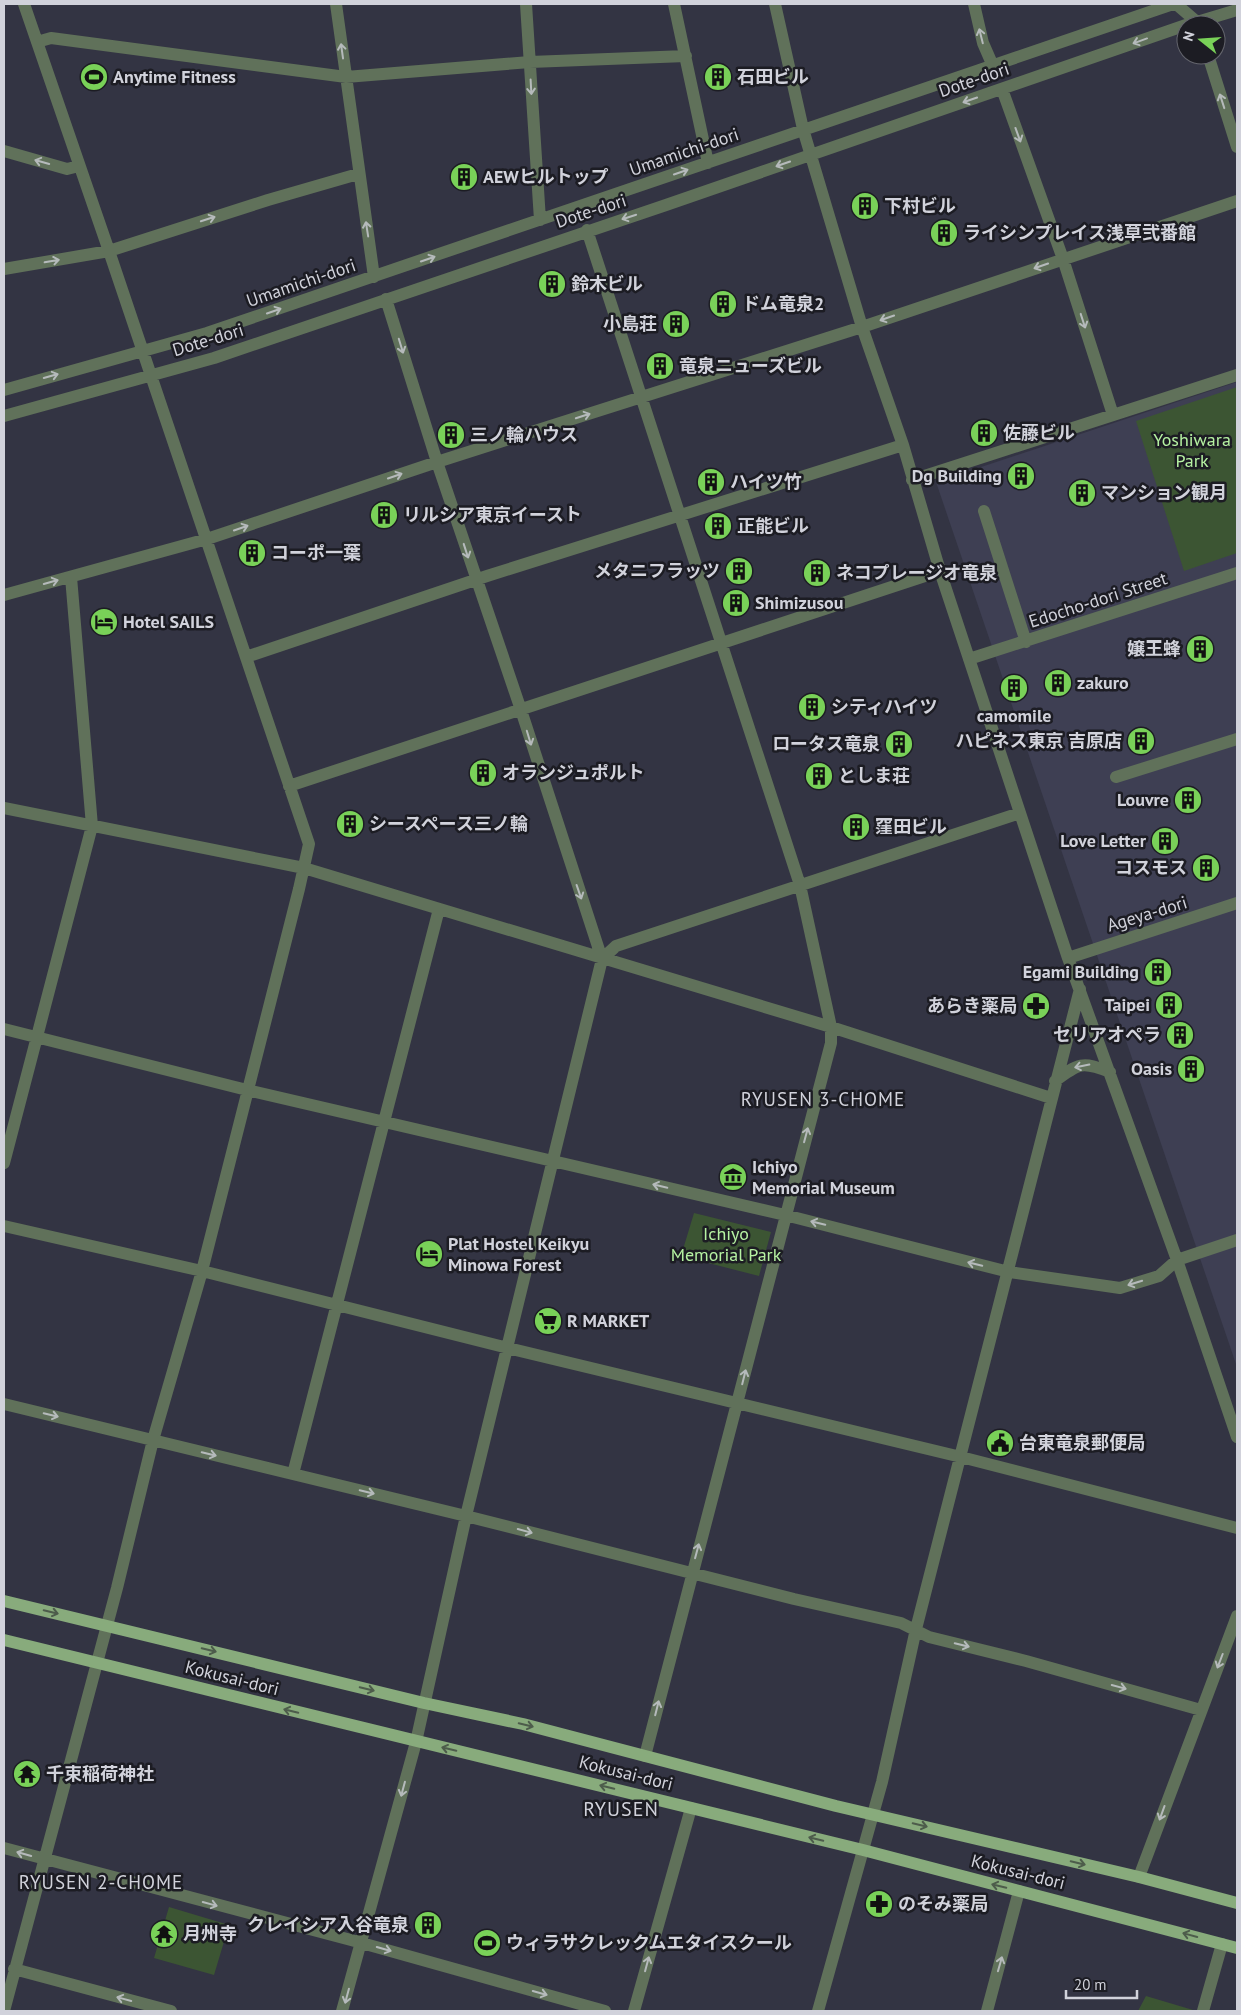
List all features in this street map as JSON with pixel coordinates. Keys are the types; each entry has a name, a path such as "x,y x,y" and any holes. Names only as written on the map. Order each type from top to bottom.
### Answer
{"main road":[{"name":"Kokusai-dori","path":"4,1602 107,1625 424,1703 523,1724 873,1814 1139,1877 1237,1903"},
{"name":"Kokusai-dori","path":"4,1640 863,1850 1237,1948"}],"street":[{"path":"4,2011 107,1625 153,1440 202,1271 304,868 308,844 207,539 24,4"},
{"path":"336,4 358,174 374,277"},
{"path":"526,4 540,220"},
{"path":"674,4 708,163"},
{"path":"775,4 803,129 862,327 903,445 940,571 1068,958 1177,1260 1237,1437"},
{"path":"974,4 983,43 993,66"},
{"path":"1175,4 1184,15"},
{"name":"Umamichi-dori","path":"4,390 207,333 1175,4"},
{"name":"Dote-dori","path":"1221,15 1237,10"},
{"name":"Dote-dori","path":"4,416 214,358 1176,29"},
{"path":"37,42 51,38 346,77 530,62 686,56"},
{"path":"1211,65 1237,147"},
{"path":"1002,89 1063,258 1113,415"},
{"path":"4,151 67,170 79,166"},
{"path":"4,269 109,251 268,200 358,174"},
{"path":"4,595 207,539 437,462 862,327 1063,258 1237,202"},
{"path":"587,230 800,884 832,1027 831,1043 644,1756"},
{"path":"342,2011 416,1742 466,1516 602,959 521,710 437,462 386,299"},
{"path":"912,480 1237,375"},
{"path":"246,657 476,580 903,445"},
{"path":"984,511 1026,642"},
{"path":"289,786 940,571"},
{"name":"Edocho-dori Street","path":"969,659 1237,573"},
{"path":"4,1164 92,826 71,577"},
{"path":"1116,778 1237,739"},
{"path":"4,808 304,868 832,1027 1051,1098"},
{"path":"602,959 616,946 1020,813"},
{"name":"Ageya-dori","path":"1068,958 1237,904"},
{"path":"293,1474 439,909"},
{"path":"818,2011 873,1814 916,1630 1080,989"},
{"path":"4,1028 247,1090 785,1215 1008,1272 1120,1288 1158,1276 1177,1260 1237,1240"},
{"path":"1055,1081 1074,1067 1091,1065 1110,1072"},
{"path":"4,1226 202,1271 508,1348 961,1457 1237,1528"},
{"path":"4,1404 466,1516 788,1598 901,1622 929,1637 1026,1661 1201,1710"},
{"path":"1139,1877 1237,1616"},
{"path":"634,2011 691,1808"},
{"path":"4,1848 361,1943 605,2011"},
{"path":"986,2011 1020,1891"},
{"path":"1203,2011 1222,1944"},
{"path":"14,1969 171,2011"}],"shaded area":[{"path":"1237,382 1237,1367 936,482"}],"green space":[{"name":"Yoshiwara Park","path":"1237,387 1237,553 1184,571 1136,421"},
{"name":"Ichiyo Memorial Park","path":"694,1213 771,1232 759,1276 681,1256"},
{"path":"169,1907 229,1925 214,1975 154,1958"},
{"path":"1146,1996 1193,2010 1138,2011"}],"place":[{"name":"Anytime Fitness","path":"94,77"},
{"name":"石田ビル","path":"718,77"},
{"name":"AEWヒルトップ","path":"464,177"},
{"name":"下村ビル","path":"865,206"},
{"name":"ライシンプレイス浅草弐番館","path":"944,233"},
{"name":"鈴木ビル","path":"552,284"},
{"name":"ドム竜泉2","path":"723,304"},
{"name":"小島荘","path":"676,324"},
{"name":"竜泉ニューズビル","path":"660,366"},
{"name":"佐藤ビル","path":"984,433"},
{"name":"三ノ輪ハウス","path":"451,435"},
{"name":"Dg Building","path":"1021,476"},
{"name":"ハイツ竹","path":"711,482"},
{"name":"マンション観月","path":"1082,493"},
{"name":"リルシア東京イースト","path":"384,515"},
{"name":"正能ビル","path":"718,526"},
{"name":"コーポ一葉","path":"252,553"},
{"name":"メタニフラッツ","path":"739,571"},
{"name":"ネコプレージオ竜泉","path":"817,573"},
{"name":"Shimizusou","path":"736,603"},
{"name":"Hotel SAILS","path":"104,622"},
{"name":"嬢王蜂","path":"1200,649"},
{"name":"zakuro","path":"1058,683"},
{"name":"camomile","path":"1014,688"},
{"name":"シティハイツ","path":"812,707"},
{"name":"ハピネス東京 吉原店","path":"1141,741"},
{"name":"ロータス竜泉","path":"899,744"},
{"name":"オランジュポルト","path":"483,773"},
{"name":"としま荘","path":"819,776"},
{"name":"Louvre","path":"1188,800"},
{"name":"シースペース三ノ輪","path":"350,824"},
{"name":"窪田ビル","path":"856,827"},
{"name":"Love Letter","path":"1165,841"},
{"name":"コスモス","path":"1206,868"},
{"name":"Egami Building","path":"1158,972"},
{"name":"Taipei","path":"1169,1005"},
{"name":"あらき薬局","path":"1036,1006"},
{"name":"セリアオペラ","path":"1180,1035"},
{"name":"Oasis","path":"1191,1069"},
{"name":"Ichiyo Memorial Museum","path":"733,1177"},
{"name":"Plat Hostel Keikyu Minowa Forest","path":"429,1254"},
{"name":"R MARKET","path":"548,1321"},
{"name":"台東竜泉郵便局","path":"1000,1443"},
{"name":"千束稲荷神社","path":"27,1774"},
{"name":"のそみ薬局","path":"879,1904"},
{"name":"クレイシア入谷竜泉","path":"428,1925"},
{"name":"月州寺","path":"164,1934"},
{"name":"ウィラサクレックムエタイスクール","path":"487,1943"}],"district":[{"name":"RYUSEN 3-CHOME","path":"823,1099"},
{"name":"RYUSEN","path":"621,1809"},
{"name":"RYUSEN 2-CHOME","path":"101,1882"}]}
